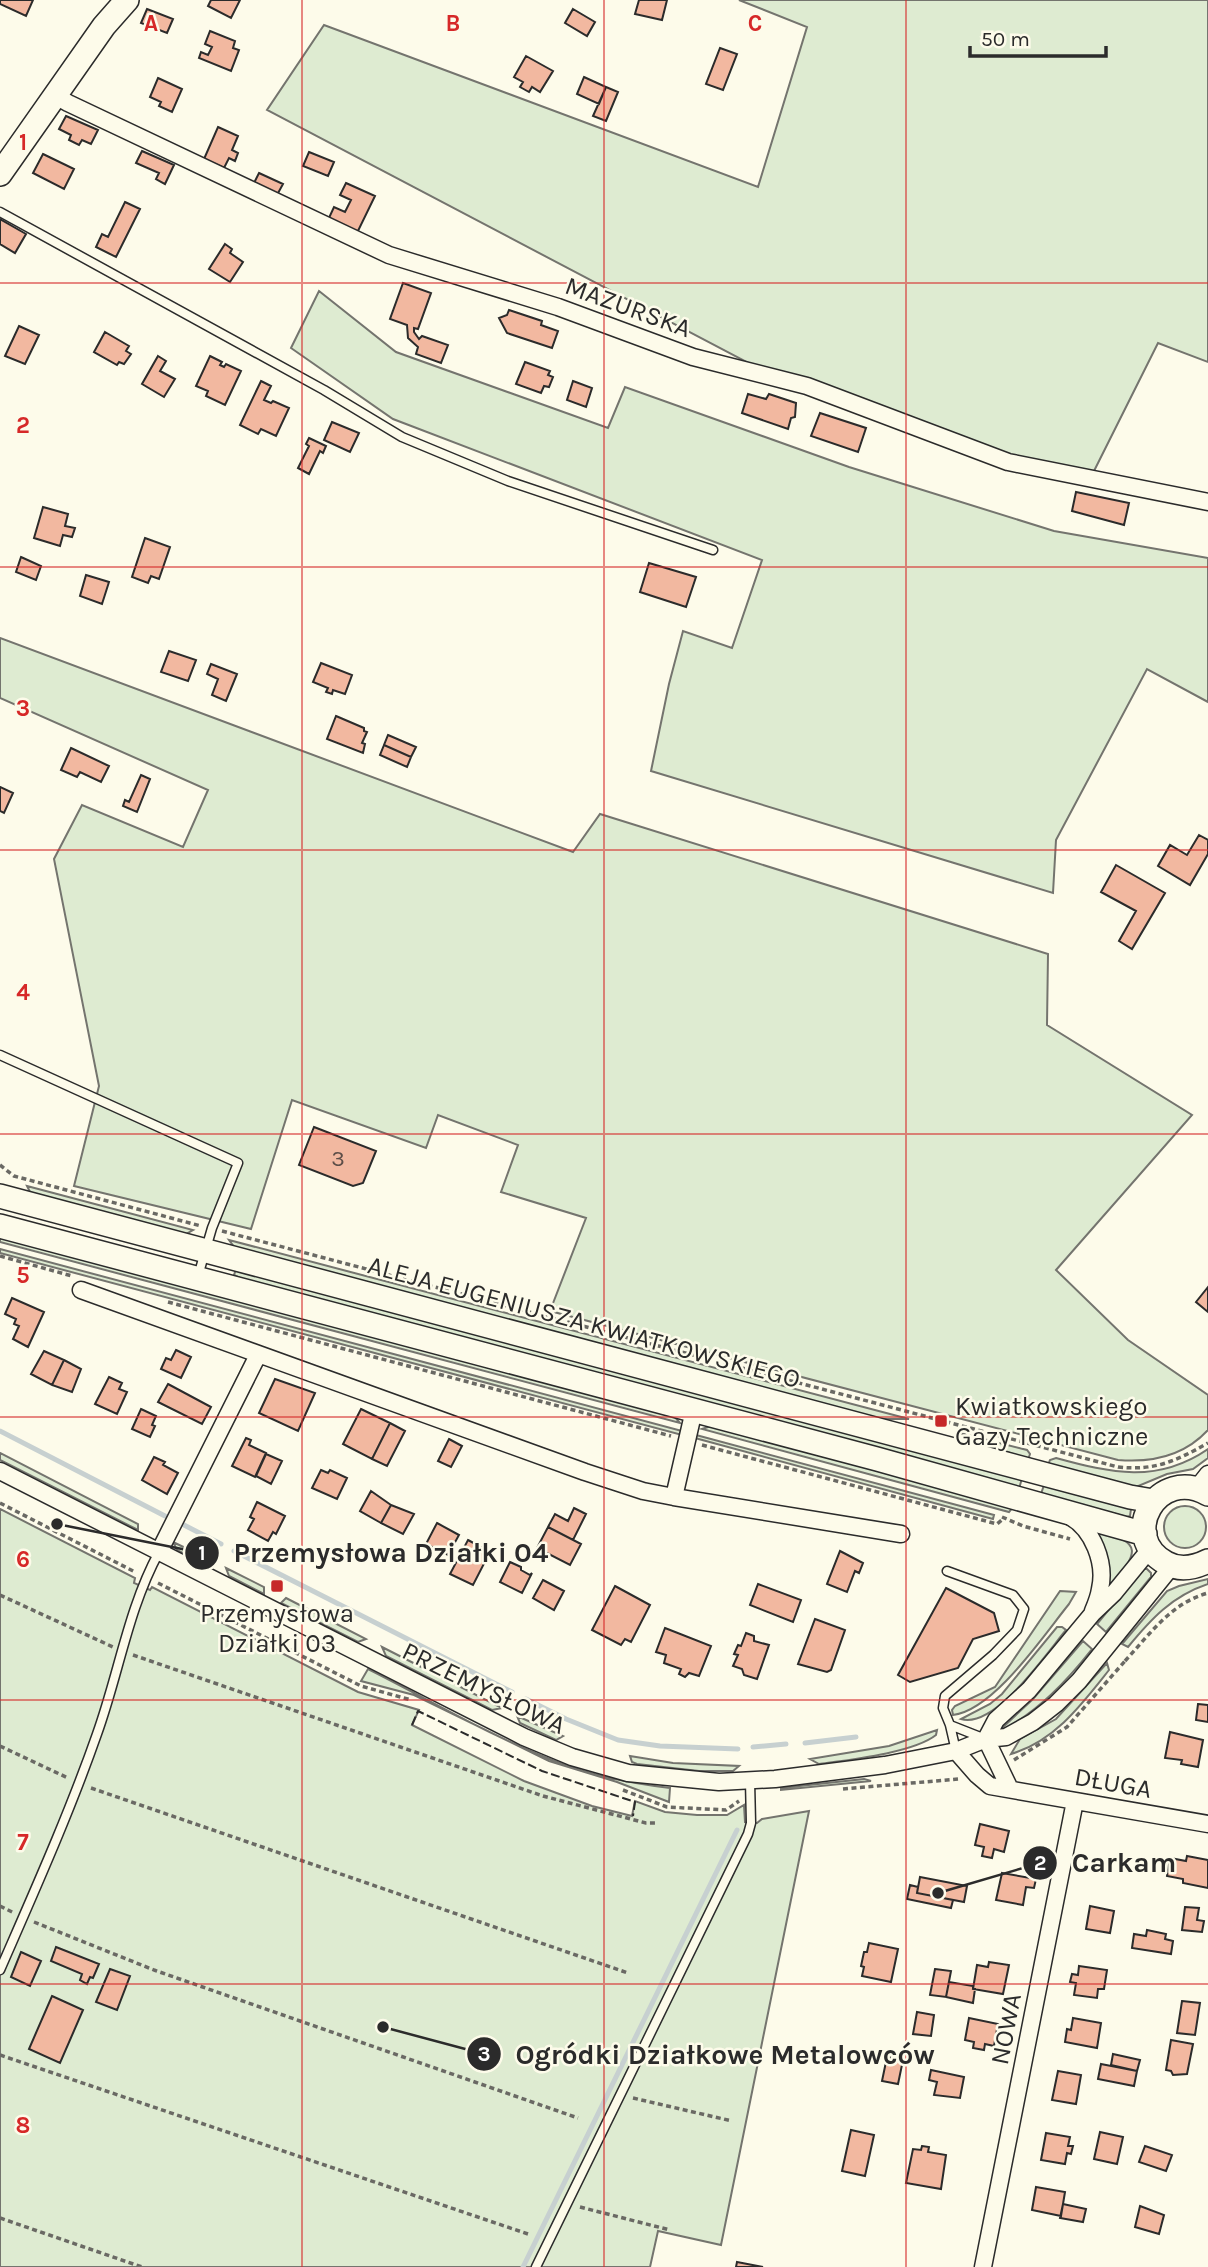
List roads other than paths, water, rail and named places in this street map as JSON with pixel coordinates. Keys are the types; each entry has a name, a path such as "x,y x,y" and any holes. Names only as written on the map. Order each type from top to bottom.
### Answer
{"street":[{"path":"0,174 54,94 104,26 127,0"},
{"name":"MAZURSKA","path":"54,94 80,109 389,255 558,307 693,356 807,386 1008,462 1208,502"},
{"name":"ALEJA EUGENIUSZA KWIATKOWSKIEGO","path":"0,1196 209,1239 1153,1502"},
{"path":"0,1226 1055,1508 1147,1541 1160,1559 1172,1566 1197,1567 1208,1561"},
{"path":"82,1285 258,1355 642,1491 901,1534"},
{"path":"159,1552 258,1355"},
{"path":"674,1497 694,1410"},
{"name":"PRZEMYSŁOWA","path":"0,1471 524,1737 572,1757 628,1773 654,1777 719,1782 750,1781 885,1765 956,1751 986,1739 1006,1737 1033,1722 1079,1681 1172,1566"},
{"path":"1010,1789 986,1739 996,1720 1029,1690 1093,1613 1114,1593 1147,1541 1147,1511 1153,1502 1162,1493 1173,1488 1204,1485"},
{"path":"1055,1508 1076,1520 1088,1534 1097,1552 1101,1587 1093,1613"},
{"name":"DŁUGA","path":"956,1751 990,1786 1208,1824"},
{"name":"NOWA","path":"984,2267 1076,1801"}],"lane":[{"path":"0,212 324,390 402,437 508,481 713,551"},
{"path":"0,1055 238,1163 209,1239 198,1278"},
{"path":"0,1970 79,1784 99,1731 142,1584 159,1552"},
{"path":"947,1571 1013,1595 1024,1609 1017,1630 993,1656 945,1696 943,1708 956,1751"},
{"path":"950,1725 986,1739"},
{"path":"536,2267 748,1834 751,1823 750,1781"}],"waterway":[{"path":"0,1431 165,1516"},
{"path":"184,1525 221,1544"},
{"path":"234,1551 512,1692"},
{"path":"526,1699 618,1740 660,1746 738,1749"},
{"path":"805,1743 856,1737"},
{"path":"753,1747 786,1744"},
{"path":"523,2267 737,1830"}],"place":[{"name":"Kwiatkowskiego Gazy Techniczne","path":"941,1421"},
{"name":"Przemysłowa Działki 04","path":"57,1524"},
{"name":"Przemysłowa Działki 03","path":"277,1586"},
{"name":"Carkam","path":"938,1893"},
{"name":"Ogródki Działkowe Metalowców","path":"383,2027"}]}
